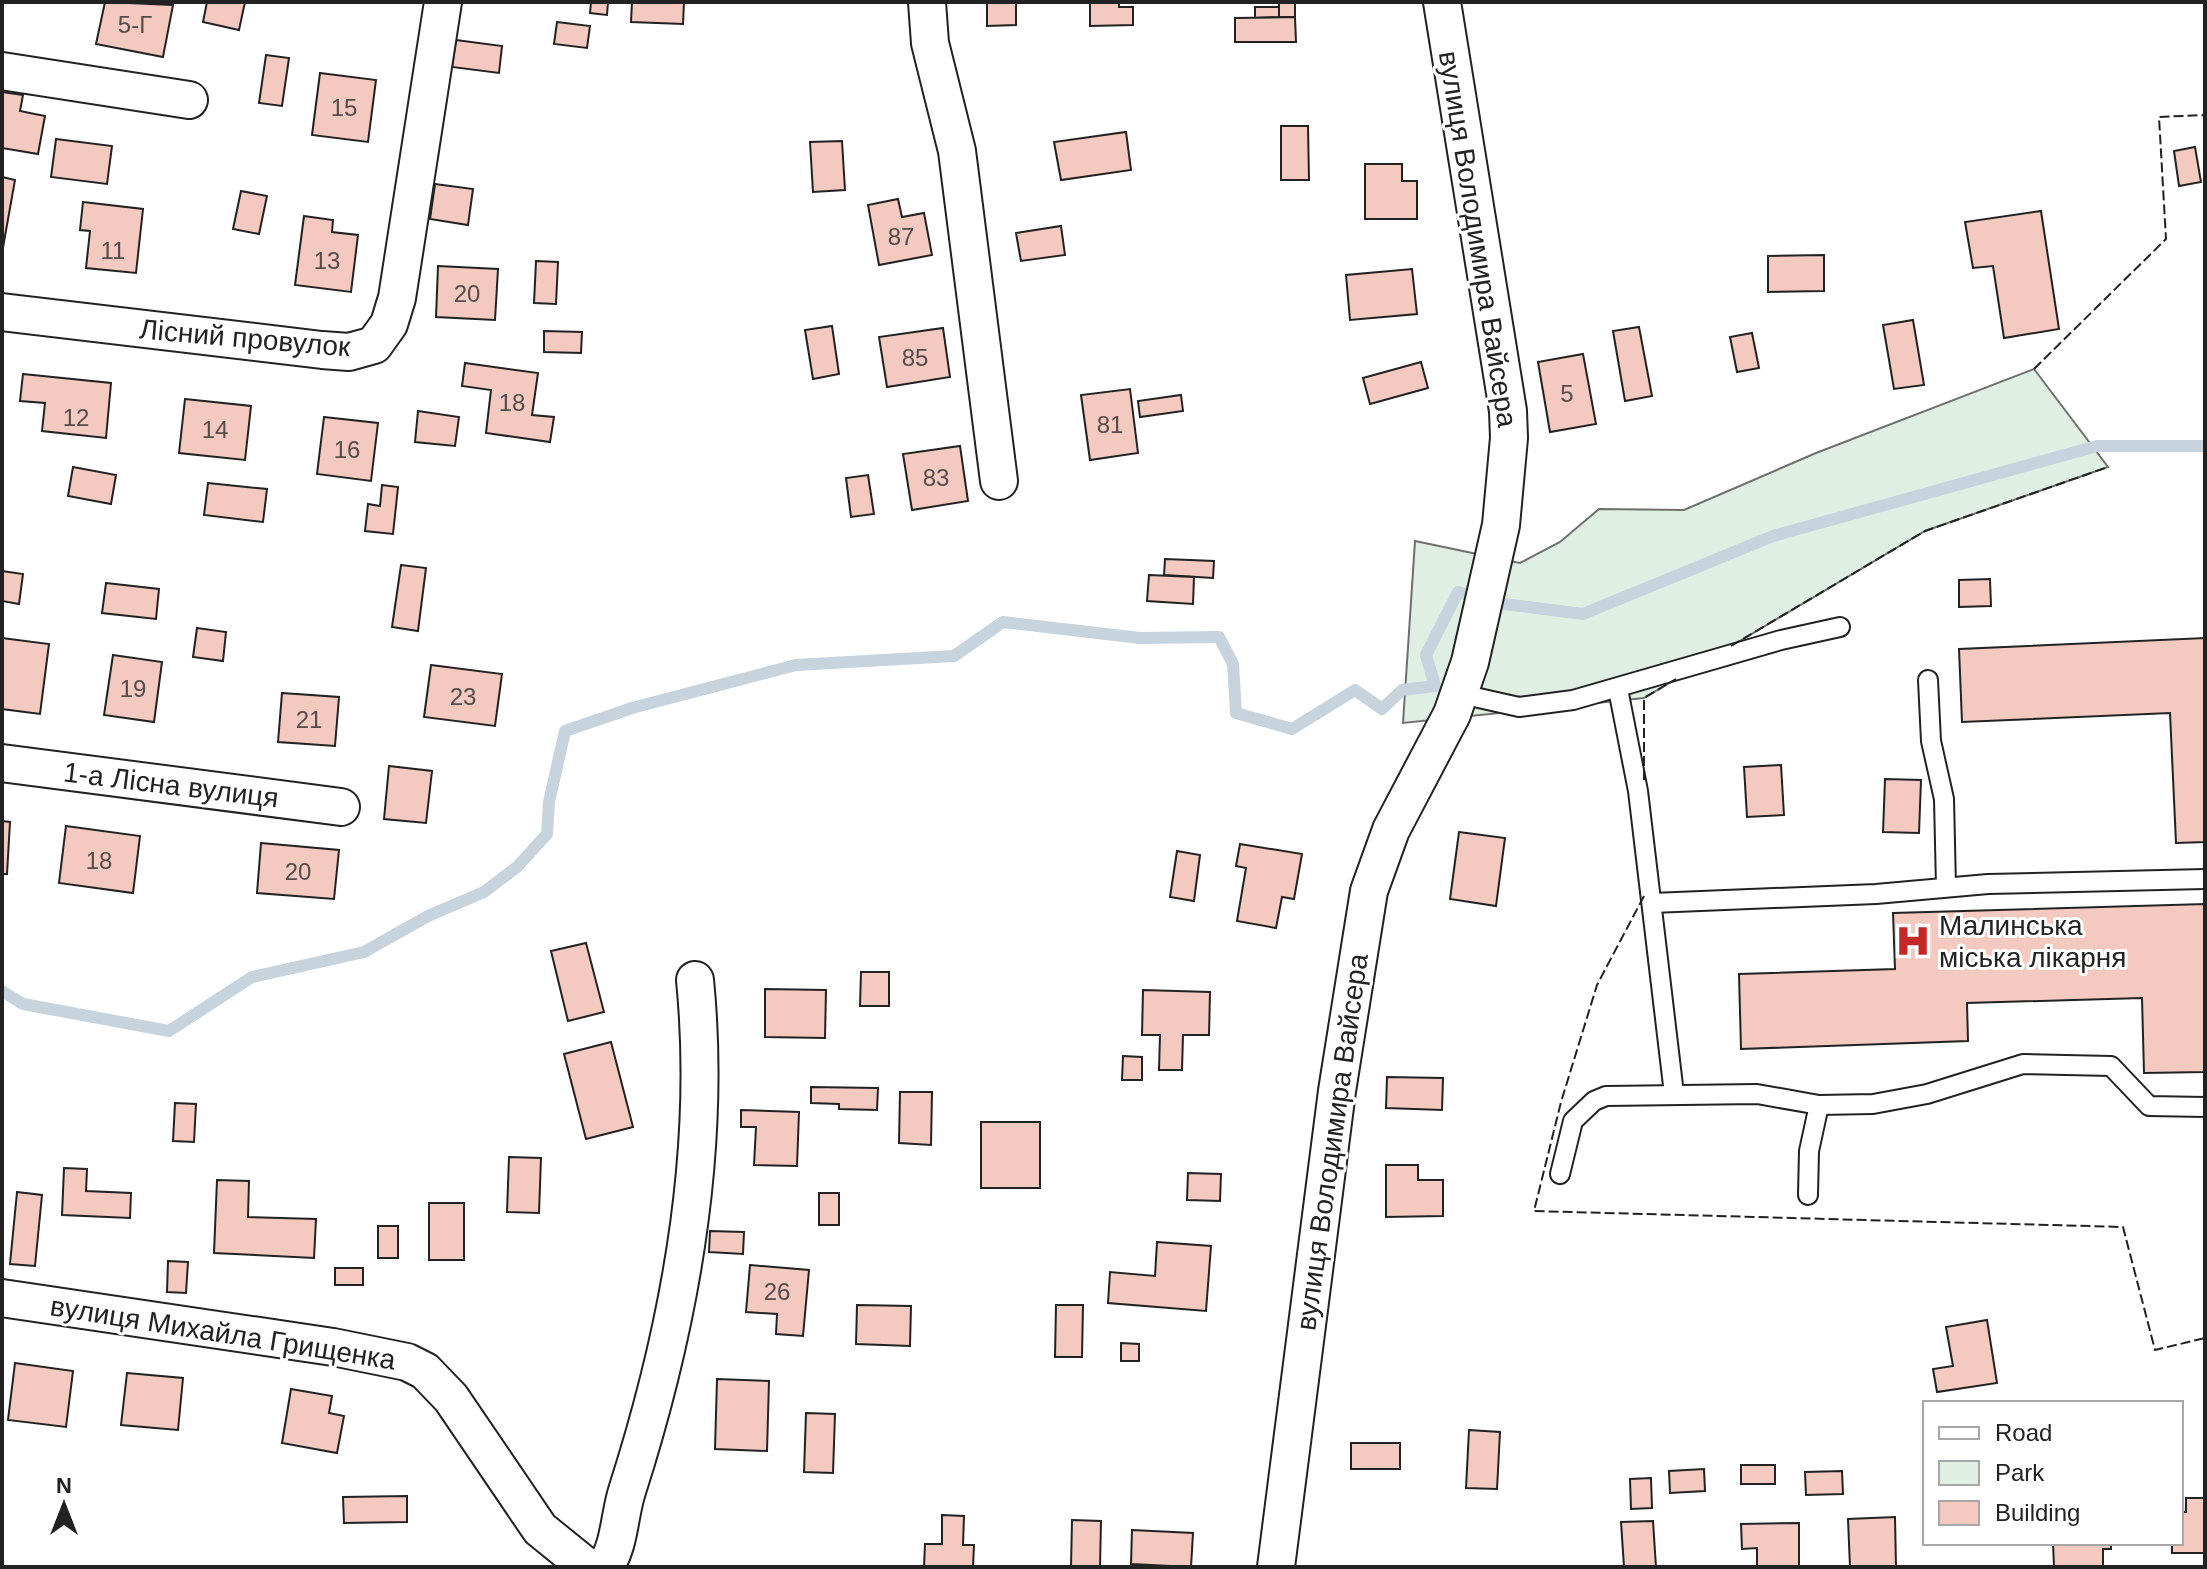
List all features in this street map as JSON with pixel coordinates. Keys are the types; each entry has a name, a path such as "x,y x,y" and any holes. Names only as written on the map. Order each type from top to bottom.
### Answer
{"street":[{"name":"Лісний провулок","path":"2,312 322,350 349,352 374,345 389,324 397,298 443,2"},
{"path":"927,2 930,43 957,151 999,481"},
{"name":"вулиця Володимира Вайсера","path":"1276,1567 1339,1077 1366,904 1391,830 1461,694 1486,600 1501,525 1509,438 1508,411 1442,2"},
{"path":"2,71 189,100"},
{"name":"1-а Лісна вулиця","path":"2,763 341,807"},
{"path":"605,1567 615,1546 623,1502 661,1380 688,1213 698,1080 695,980"},
{"name":"вулиця Михайла Грищенка","path":"2,1298 333,1347 407,1362 425,1371 451,1398 540,1529 587,1567"}],"lane":[{"path":"1461,694 1519,707 1618,689 1781,640 1840,627"},
{"path":"1928,680 1931,741 1944,799 1946,887"},
{"path":"1618,689 1638,791 1674,1094"},
{"path":"1652,903 1876,894 1946,887 2205,879"},
{"path":"1560,1174 1573,1121 1594,1101 1622,1094 1757,1094 1819,1105 1894,1102 1948,1088 2001,1068 2049,1063 2111,1066 2149,1106 2205,1107"},
{"path":"1808,1195 1809,1151 1819,1105"}],"green space":[{"path":"2034,369 2108,467 1925,531 1644,698 1403,723 1415,541 1520,563 1560,542 1599,509 1684,510 1816,453"}],"building":[{"path":"105,2 173,5 163,57 96,44"},
{"path":"207,2 245,2 239,30 203,22"},
{"path":"591,2 608,2 607,15 590,13"},
{"path":"632,2 684,2 683,24 631,22"},
{"path":"1016,2 1016,25 987,26 987,3"},
{"path":"1090,2 1119,2 1119,7 1133,7 1133,25 1090,26"},
{"path":"1279,2 1295,2 1295,17 1279,17"},
{"path":"1255,7 1279,7 1279,17 1255,18"},
{"path":"1295,17 1296,42 1235,42 1235,18"},
{"path":"557,22 590,26 587,48 554,44"},
{"path":"456,40 502,46 499,73 452,67"},
{"path":"266,55 289,58 282,106 259,103"},
{"path":"320,73 376,80 368,142 312,135"},
{"path":"2,92 23,95 20,111 45,116 38,154 2,148"},
{"path":"1281,126 1308,126 1309,180 1281,180"},
{"path":"1126,132 1131,170 1061,180 1054,142"},
{"path":"56,139 112,146 107,184 51,177"},
{"path":"842,141 845,190 813,192 810,142"},
{"path":"2195,147 2201,182 2179,186 2174,151"},
{"path":"1365,164 1402,164 1402,181 1417,181 1417,219 1365,219"},
{"path":"2,177 15,180 2,253"},
{"path":"435,184 473,189 468,225 430,219"},
{"path":"241,191 267,196 259,234 233,229"},
{"path":"898,199 902,217 924,213 932,255 879,265 868,205"},
{"path":"83,202 143,209 136,273 86,268 90,231 80,230"},
{"path":"2041,211 2059,329 2004,338 1993,266 1973,268 1965,222"},
{"path":"304,216 333,220 332,232 358,235 351,292 295,285"},
{"path":"1061,226 1065,255 1021,261 1016,233"},
{"path":"1824,255 1824,291 1768,292 1768,256"},
{"path":"536,261 558,262 556,304 534,303"},
{"path":"438,266 498,269 495,320 436,317"},
{"path":"1412,269 1417,314 1350,320 1346,275"},
{"path":"1913,320 1924,385 1894,389 1883,325"},
{"path":"832,326 839,374 813,379 805,330"},
{"path":"1639,327 1652,396 1625,401 1613,331"},
{"path":"943,328 950,377 887,387 879,337"},
{"path":"544,331 582,332 581,353 544,352"},
{"path":"1752,333 1759,368 1737,372 1730,337"},
{"path":"1583,354 1596,424 1550,432 1538,362"},
{"path":"1421,362 1428,388 1370,404 1363,378"},
{"path":"465,363 538,373 532,415 554,417 550,442 486,433 491,390 462,386"},
{"path":"23,374 111,383 106,438 42,431 45,403 20,401"},
{"path":"1130,389 1138,453 1090,460 1081,395"},
{"path":"1181,395 1183,411 1140,417 1138,401"},
{"path":"185,399 251,406 245,460 179,453"},
{"path":"418,411 459,417 455,446 415,442"},
{"path":"324,417 378,423 371,481 317,474"},
{"path":"960,446 968,501 912,510 903,454"},
{"path":"73,467 116,475 111,504 68,496"},
{"path":"868,475 874,514 851,517 846,478"},
{"path":"208,483 267,489 263,522 204,515"},
{"path":"382,485 398,487 393,534 365,531 368,504 380,506"},
{"path":"1165,559 1214,561 1213,578 1164,575"},
{"path":"401,565 426,568 418,631 392,627"},
{"path":"2,571 23,574 19,604 2,601"},
{"path":"1149,575 1194,577 1193,604 1147,601"},
{"path":"1990,579 1991,606 1959,607 1959,580"},
{"path":"106,583 159,589 156,619 102,613"},
{"path":"197,628 226,632 223,661 193,657"},
{"path":"2,638 49,644 40,714 2,709"},
{"path":"2205,638 2205,842 2176,843 2170,713 1962,722 1959,649"},
{"path":"113,655 162,662 154,722 104,715"},
{"path":"431,665 502,674 495,726 424,717"},
{"path":"282,693 339,697 335,746 278,742"},
{"path":"1781,765 1784,815 1747,817 1744,767"},
{"path":"389,766 432,771 426,823 384,819"},
{"path":"1885,779 1921,780 1919,833 1883,832"},
{"path":"2,821 10,822 7,874 2,874"},
{"path":"66,826 140,836 133,893 59,883"},
{"path":"1459,832 1505,838 1496,906 1450,899"},
{"path":"261,843 339,850 334,899 257,893"},
{"path":"1240,844 1302,854 1294,899 1282,897 1276,928 1237,921 1246,868 1236,866"},
{"path":"1177,851 1200,855 1194,901 1170,897"},
{"path":"2205,904 2205,1072 2144,1073 2142,998 1967,1003 1968,1041 1741,1049 1739,974 1895,969 1893,913"},
{"path":"586,943 604,1012 568,1021 551,951"},
{"path":"861,972 889,972 889,1006 860,1006"},
{"path":"765,989 826,990 825,1038 765,1037"},
{"path":"1143,990 1210,992 1209,1035 1183,1035 1182,1070 1159,1070 1160,1035 1142,1035"},
{"path":"611,1042 633,1127 586,1139 564,1054"},
{"path":"1123,1056 1142,1057 1142,1080 1122,1080"},
{"path":"1387,1077 1443,1078 1442,1110 1386,1108"},
{"path":"811,1087 878,1088 877,1110 839,1109 839,1104 811,1103"},
{"path":"900,1092 932,1092 931,1145 899,1143"},
{"path":"175,1103 196,1104 194,1142 173,1141"},
{"path":"741,1110 799,1112 797,1166 754,1165 756,1127 741,1127"},
{"path":"981,1122 1040,1122 1040,1188 981,1188"},
{"path":"509,1157 541,1158 539,1213 507,1212"},
{"path":"1386,1165 1418,1165 1418,1180 1443,1180 1443,1216 1386,1217"},
{"path":"64,1168 87,1169 86,1191 131,1193 130,1218 62,1215"},
{"path":"1188,1173 1221,1174 1220,1201 1187,1200"},
{"path":"217,1180 249,1181 248,1217 316,1219 314,1258 214,1253"},
{"path":"17,1192 42,1195 35,1266 10,1264"},
{"path":"819,1193 839,1193 839,1225 819,1225"},
{"path":"429,1203 464,1203 464,1260 429,1260"},
{"path":"378,1226 398,1226 398,1258 378,1258"},
{"path":"710,1231 744,1232 743,1254 709,1252"},
{"path":"1157,1242 1211,1246 1206,1311 1108,1303 1110,1272 1155,1276"},
{"path":"168,1261 188,1262 186,1293 167,1292"},
{"path":"750,1265 809,1270 803,1336 776,1334 777,1314 746,1312"},
{"path":"335,1268 363,1268 363,1285 335,1285"},
{"path":"857,1305 911,1306 910,1346 856,1344"},
{"path":"1056,1305 1083,1305 1082,1357 1055,1357"},
{"path":"1987,1320 1997,1383 1937,1392 1933,1369 1953,1366 1946,1327"},
{"path":"1121,1343 1139,1344 1139,1361 1121,1361"},
{"path":"15,1363 73,1371 66,1427 8,1420"},
{"path":"127,1373 183,1378 178,1430 121,1425"},
{"path":"717,1379 769,1381 767,1451 715,1449"},
{"path":"291,1389 332,1396 329,1413 344,1416 337,1453 282,1443"},
{"path":"806,1413 835,1414 833,1473 804,1472"},
{"path":"1469,1430 1500,1432 1497,1489 1466,1488"},
{"path":"1351,1443 1400,1443 1400,1469 1351,1469"},
{"path":"1741,1465 1775,1465 1775,1484 1741,1484"},
{"path":"1704,1469 1705,1491 1670,1493 1669,1471"},
{"path":"1842,1471 1843,1494 1806,1495 1805,1472"},
{"path":"1651,1478 1652,1508 1631,1509 1630,1479"},
{"path":"407,1496 407,1522 344,1523 343,1497"},
{"path":"2186,1498 2205,1498 2205,1553 2172,1553 2172,1545 2183,1545 2183,1512 2186,1512"},
{"path":"942,1515 964,1516 963,1545 974,1545 973,1567 924,1567 925,1544 942,1544"},
{"path":"1895,1517 1896,1567 1850,1567 1848,1519"},
{"path":"1072,1520 1101,1521 1100,1567 1071,1567"},
{"path":"1653,1521 1656,1567 1624,1567 1621,1522"},
{"path":"1799,1523 1799,1567 1757,1567 1757,1548 1742,1549 1741,1524"},
{"path":"1132,1530 1193,1533 1191,1567 1131,1564"},
{"path":"2053,1545 2111,1545 2111,1549 2103,1549 2103,1567 2054,1567"}],"waterway":[{"path":"2,991 23,1004 169,1031 252,977 364,952 428,916 484,892 517,867 547,834 549,802 565,731 632,708 796,665 954,656 1003,622 1140,638 1219,637 1233,664 1236,713 1292,729 1355,690 1382,709 1402,690 1435,686 1426,655 1458,592 1504,604 1583,614 1773,536 2097,446 2205,446"}],"fence":[{"path":"2034,369 2166,239 2159,117 2205,115"},
{"path":"1731,646 1925,531 2108,467"},
{"path":"1644,780 1644,698 1676,679"},
{"path":"1644,896 1597,985 1561,1102 1534,1211 2123,1227 2155,1350 2205,1338"}],"place":[{"name":"Малинська міська лікарня","path":"1913,941"}]}
